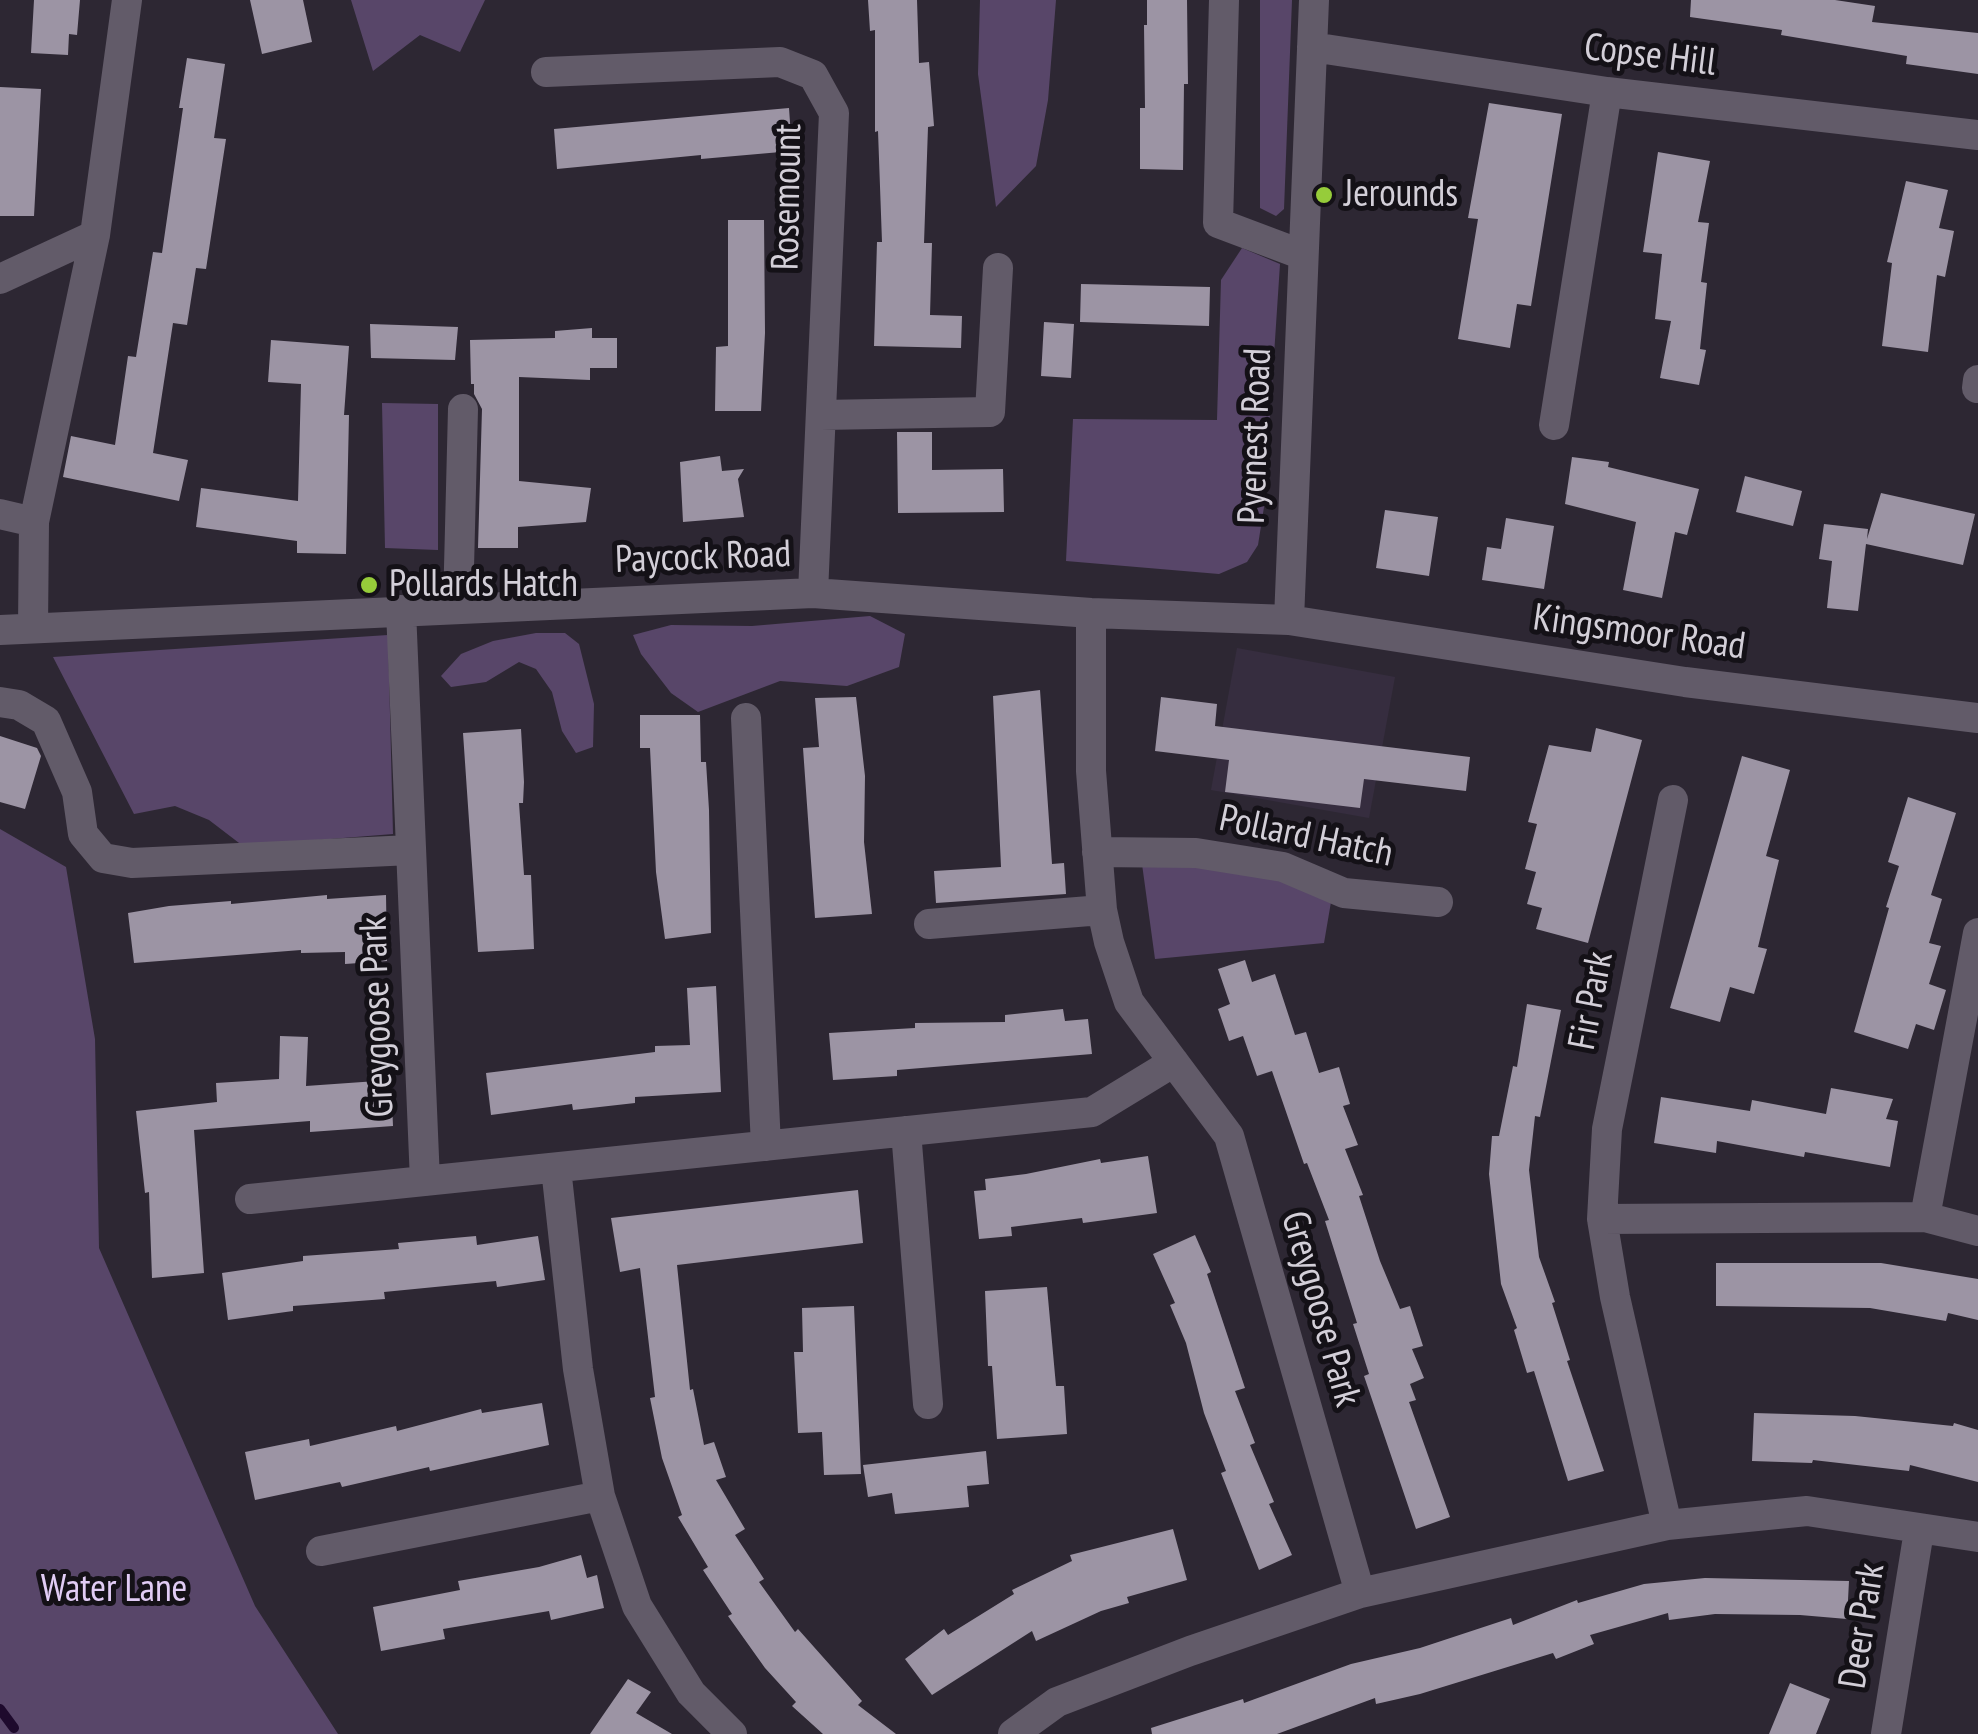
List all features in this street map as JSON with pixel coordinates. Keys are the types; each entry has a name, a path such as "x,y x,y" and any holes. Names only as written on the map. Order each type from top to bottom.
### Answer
{"street":[{"path":"33,628 34,522 95,235 127,0"},
{"path":"1224,0 1218,222 1304,255"},
{"name":"Pyenest Road","path":"1289,620 1314,0"},
{"name":"Copse Hill","path":"1312,47 1608,92 1978,135"},
{"name":"Rosemount","path":"546,72 780,62 813,76 834,113 813,594"},
{"path":"1554,425 1608,92"},
{"path":"0,279 95,235"},
{"path":"821,415 990,412 998,268"},
{"path":"1977,388 1978,380"},
{"path":"458,607 462,409"},
{"path":"0,514 34,522"},
{"name":"Paycock Road","path":"0,630 813,594 1091,614 1289,620"},
{"name":"Greygoose Park","path":"400,610 425,1181"},
{"name":"Greygoose Park","path":"1091,614 1091,771 1102,910 1129,1002 1230,1136 1360,1593"},
{"name":"Kingsmoor Road","path":"1289,620 1685,682 1978,718"},
{"path":"0,702 20,706 46,721 76,792 83,834 102,858 132,863 411,850"},
{"path":"746,718 766,1146"},
{"name":"Fir Park","path":"1667,1524 1614,1298 1602,1219 1607,1129 1673,800"},
{"name":"Pollard Hatch","path":"1096,852 1196,853 1283,867 1344,893 1438,902"},
{"path":"928,924 1102,910"},
{"path":"1926,1218 1978,933"},
{"path":"250,1199 1092,1112 1174,1062"},
{"path":"906,1132 928,1404"},
{"path":"556,1168 578,1369 600,1496 638,1606 691,1693 732,1734"},
{"path":"1602,1219 1926,1218 1978,1231"},
{"path":"321,1551 600,1496"},
{"path":"1014,1734 1058,1702 1190,1651 1360,1593 1667,1524 1807,1511 1978,1538"},
{"name":"Deer Park","path":"1886,1734 1919,1531"}],"shaded area":[{"path":"1237,648 1395,677 1369,818 1211,790"}],"green space":[{"path":"351,0 485,0 460,52 420,35 373,71"},
{"path":"980,0 1056,0 1048,100 1036,166 996,207 978,74"},
{"path":"1260,0 1292,0 1284,209 1276,216 1260,208"},
{"path":"1242,248 1280,264 1264,507 1258,545 1247,562 1219,574 1066,561 1073,419 1217,420 1221,280"},
{"path":"382,403 438,404 438,550 385,548"},
{"path":"870,616 905,634 899,667 847,686 780,681 698,712 671,693 641,654 633,635 671,625 752,626"},
{"path":"536,633 565,633 579,644 594,704 593,747 576,753 562,731 552,692 536,669 519,662 486,682 451,687 441,676 461,654 493,641"},
{"path":"388,635 393,834 243,846 209,820 175,806 134,814 53,657"},
{"name":"Water Lane","path":"0,829 66,867 95,1039 99,1248 255,1606 338,1734 0,1734"},
{"path":"1142,864 1283,867 1332,896 1324,943 1155,959"}],"building":[{"path":"34,0 80,0 77,35 69,34 68,55 31,53"},
{"path":"250,0 303,0 312,42 262,54"},
{"path":"868,0 917,0 919,63 929,62 934,126 928,127 924,243 932,243 930,315 962,316 961,348 874,346 877,242 882,242 878,131 875,132 875,30 870,31"},
{"path":"1147,0 1187,0 1183,170 1140,169"},
{"path":"1691,0 1835,0 1875,6 1872,22 1978,33 1978,74 1906,64 1907,56 1781,35 1782,30 1690,17"},
{"path":"187,58 225,64 214,138 226,139 206,269 196,268 187,325 173,323 153,453 188,460 179,501 63,477 71,436 115,445 128,356 136,357 153,252 162,253"},
{"path":"0,87 41,89 34,216 0,216"},
{"path":"1489,103 1562,114 1531,306 1517,304 1510,348 1458,339 1478,219 1468,218"},
{"path":"789,108 792,151 557,169 554,129"},
{"path":"1658,152 1710,161 1698,222 1709,223 1701,282 1707,283 1700,349 1706,350 1699,385 1660,378 1671,321 1655,319 1662,254 1643,252"},
{"path":"1906,181 1948,190 1939,228 1954,231 1945,277 1937,275 1928,352 1882,346 1892,263 1887,262"},
{"path":"728,220 764,220 761,411 715,411 716,347 728,346"},
{"path":"1081,284 1210,287 1209,326 1080,322"},
{"path":"1044,322 1074,324 1071,378 1041,376"},
{"path":"370,324 458,327 455,360 371,358"},
{"path":"592,328 592,338 617,338 617,368 590,368 590,380 519,377 519,481 591,488 586,522 518,527 518,548 478,548 482,409 471,384 470,340 555,338 555,331"},
{"path":"271,340 349,346 344,415 349,415 346,554 297,553 297,541 196,527 201,488 298,501 301,384 268,382"},
{"path":"897,432 932,432 932,470 1003,469 1004,512 898,513"},
{"path":"720,456 722,471 744,469 738,479 744,517 683,522 680,462"},
{"path":"1572,457 1609,462 1608,467 1699,489 1687,535 1675,532 1662,598 1623,590 1636,522 1565,504"},
{"path":"1745,476 1802,491 1793,526 1736,512"},
{"path":"1881,493 1975,514 1963,565 1866,544 1858,611 1827,608 1832,561 1819,559 1824,524 1868,529 1867,539"},
{"path":"1385,510 1438,517 1429,576 1376,568"},
{"path":"1506,518 1554,526 1544,589 1482,580 1487,547 1501,549"},
{"path":"1040,690 1052,864 1064,863 1066,894 936,903 934,871 1001,867 993,696"},
{"path":"856,697 865,776 864,842 872,914 815,918 803,748 819,747 815,698"},
{"path":"1161,697 1217,704 1215,726 1470,757 1466,791 1364,779 1360,808 1225,792 1229,760 1155,751"},
{"path":"640,715 700,715 701,762 706,762 709,810 711,933 665,939 656,872 650,748 640,748"},
{"path":"1596,728 1642,740 1588,943 1536,929 1542,908 1527,904 1536,872 1525,869 1537,824 1528,822 1549,745 1591,752"},
{"path":"521,729 524,782 523,803 519,803 524,875 531,875 534,949 478,952 463,733"},
{"path":"0,736 37,748 41,756 25,809 0,802"},
{"path":"1742,756 1790,770 1766,856 1779,860 1758,947 1767,949 1754,994 1730,987 1720,1022 1670,1008"},
{"path":"1908,797 1956,813 1931,895 1942,899 1929,943 1941,946 1929,984 1946,990 1934,1030 1916,1024 1908,1049 1854,1032 1899,866 1888,862"},
{"path":"327,895 327,899 386,895 387,961 345,964 345,952 301,950 134,963 128,913 169,906"},
{"path":"1245,960 1252,982 1275,974 1295,1035 1306,1032 1319,1073 1339,1067 1350,1104 1343,1106 1358,1145 1345,1149 1363,1195 1359,1196 1400,1309 1410,1306 1423,1346 1412,1349 1424,1378 1410,1384 1416,1400 1409,1402 1450,1517 1416,1529 1364,1376 1369,1374 1325,1221 1329,1220 1307,1163 1304,1164 1272,1071 1257,1076 1243,1036 1229,1041 1218,1009 1230,1004 1218,969"},
{"path":"716,986 721,1092 635,1097 635,1103 573,1110 572,1104 491,1115 486,1073 655,1052 655,1046 690,1045 687,988"},
{"path":"1527,1004 1561,1010 1540,1117 1535,1116 1529,1170 1539,1257 1555,1302 1552,1303 1570,1360 1567,1361 1604,1471 1568,1481 1534,1371 1527,1373 1514,1330 1517,1328 1501,1284 1489,1174 1492,1136 1499,1136 1513,1066 1517,1067"},
{"path":"1063,1009 1065,1021 1088,1019 1092,1054 897,1070 897,1076 833,1080 829,1033 915,1028 915,1023 1005,1022 1005,1015"},
{"path":"280,1036 308,1037 306,1086 391,1080 393,1126 310,1132 310,1121 194,1130 204,1273 152,1278 149,1192 145,1193 136,1111 217,1102 216,1083 279,1079"},
{"path":"1831,1088 1893,1099 1886,1119 1898,1121 1890,1167 1717,1141 1716,1153 1654,1143 1661,1097 1750,1111 1752,1100 1826,1114"},
{"path":"1148,1156 1157,1213 1011,1227 1012,1236 979,1239 974,1191 986,1190 985,1179 1100,1159 1101,1163"},
{"path":"858,1190 863,1243 677,1265 690,1390 693,1389 704,1445 714,1442 726,1477 716,1480 745,1529 735,1535 764,1579 759,1582 795,1632 798,1629 862,1701 858,1705 896,1734 823,1734 792,1706 796,1702 765,1668 728,1616 732,1614 703,1570 708,1567 678,1517 682,1515 662,1458 650,1398 655,1397 640,1268 620,1272 611,1218"},
{"path":"1195,1235 1211,1272 1207,1274 1245,1388 1235,1391 1255,1443 1250,1445 1274,1502 1269,1504 1292,1555 1259,1570 1221,1473 1226,1471 1204,1413 1186,1343 1170,1305 1175,1303 1153,1254"},
{"path":"476,1236 477,1245 538,1236 545,1280 497,1287 496,1281 384,1292 385,1299 293,1306 293,1311 228,1320 222,1273 303,1261 303,1256 399,1249 398,1243"},
{"path":"1716,1263 1881,1263 1978,1279 1978,1320 1948,1313 1946,1321 1870,1308 1716,1306"},
{"path":"1047,1287 1056,1386 1064,1386 1067,1434 997,1439 992,1366 988,1366 985,1291"},
{"path":"854,1306 861,1474 824,1475 822,1432 798,1433 794,1352 803,1352 802,1308"},
{"path":"542,1403 549,1445 430,1471 429,1467 342,1487 340,1482 255,1500 245,1452 309,1439 310,1446 396,1426 397,1431 481,1409 482,1413"},
{"path":"1754,1413 1855,1416 1953,1426 1954,1423 1978,1430 1978,1482 1910,1465 1909,1471 1813,1460 1752,1461"},
{"path":"986,1451 989,1484 967,1486 969,1507 895,1514 892,1493 868,1497 863,1465"},
{"path":"1173,1529 1187,1580 1127,1597 1129,1603 1101,1611 1036,1641 1032,1631 932,1695 905,1659 944,1629 948,1635 1014,1594 1012,1590 1072,1561 1070,1555"},
{"path":"581,1555 587,1578 597,1575 604,1608 551,1620 549,1611 443,1629 445,1639 381,1651 373,1607 460,1590 458,1581 539,1567"},
{"path":"1705,1578 1849,1581 1847,1619 1715,1614 1669,1620 1668,1613 1590,1635 1594,1644 1556,1659 1553,1653 1420,1694 1376,1704 1375,1698 1277,1734 1152,1734 1151,1728 1243,1699 1244,1703 1351,1664 1420,1648 1511,1618 1513,1625 1577,1600 1578,1603 1644,1584"},
{"path":"628,1679 651,1692 636,1713 672,1734 590,1734"},
{"path":"1790,1683 1830,1699 1816,1734 1769,1734"}],"waterway":[{"path":"0,1709 14,1728"}],"place":[{"name":"Jerounds","path":"1324,195"},
{"name":"Pollards Hatch","path":"369,585"}]}
